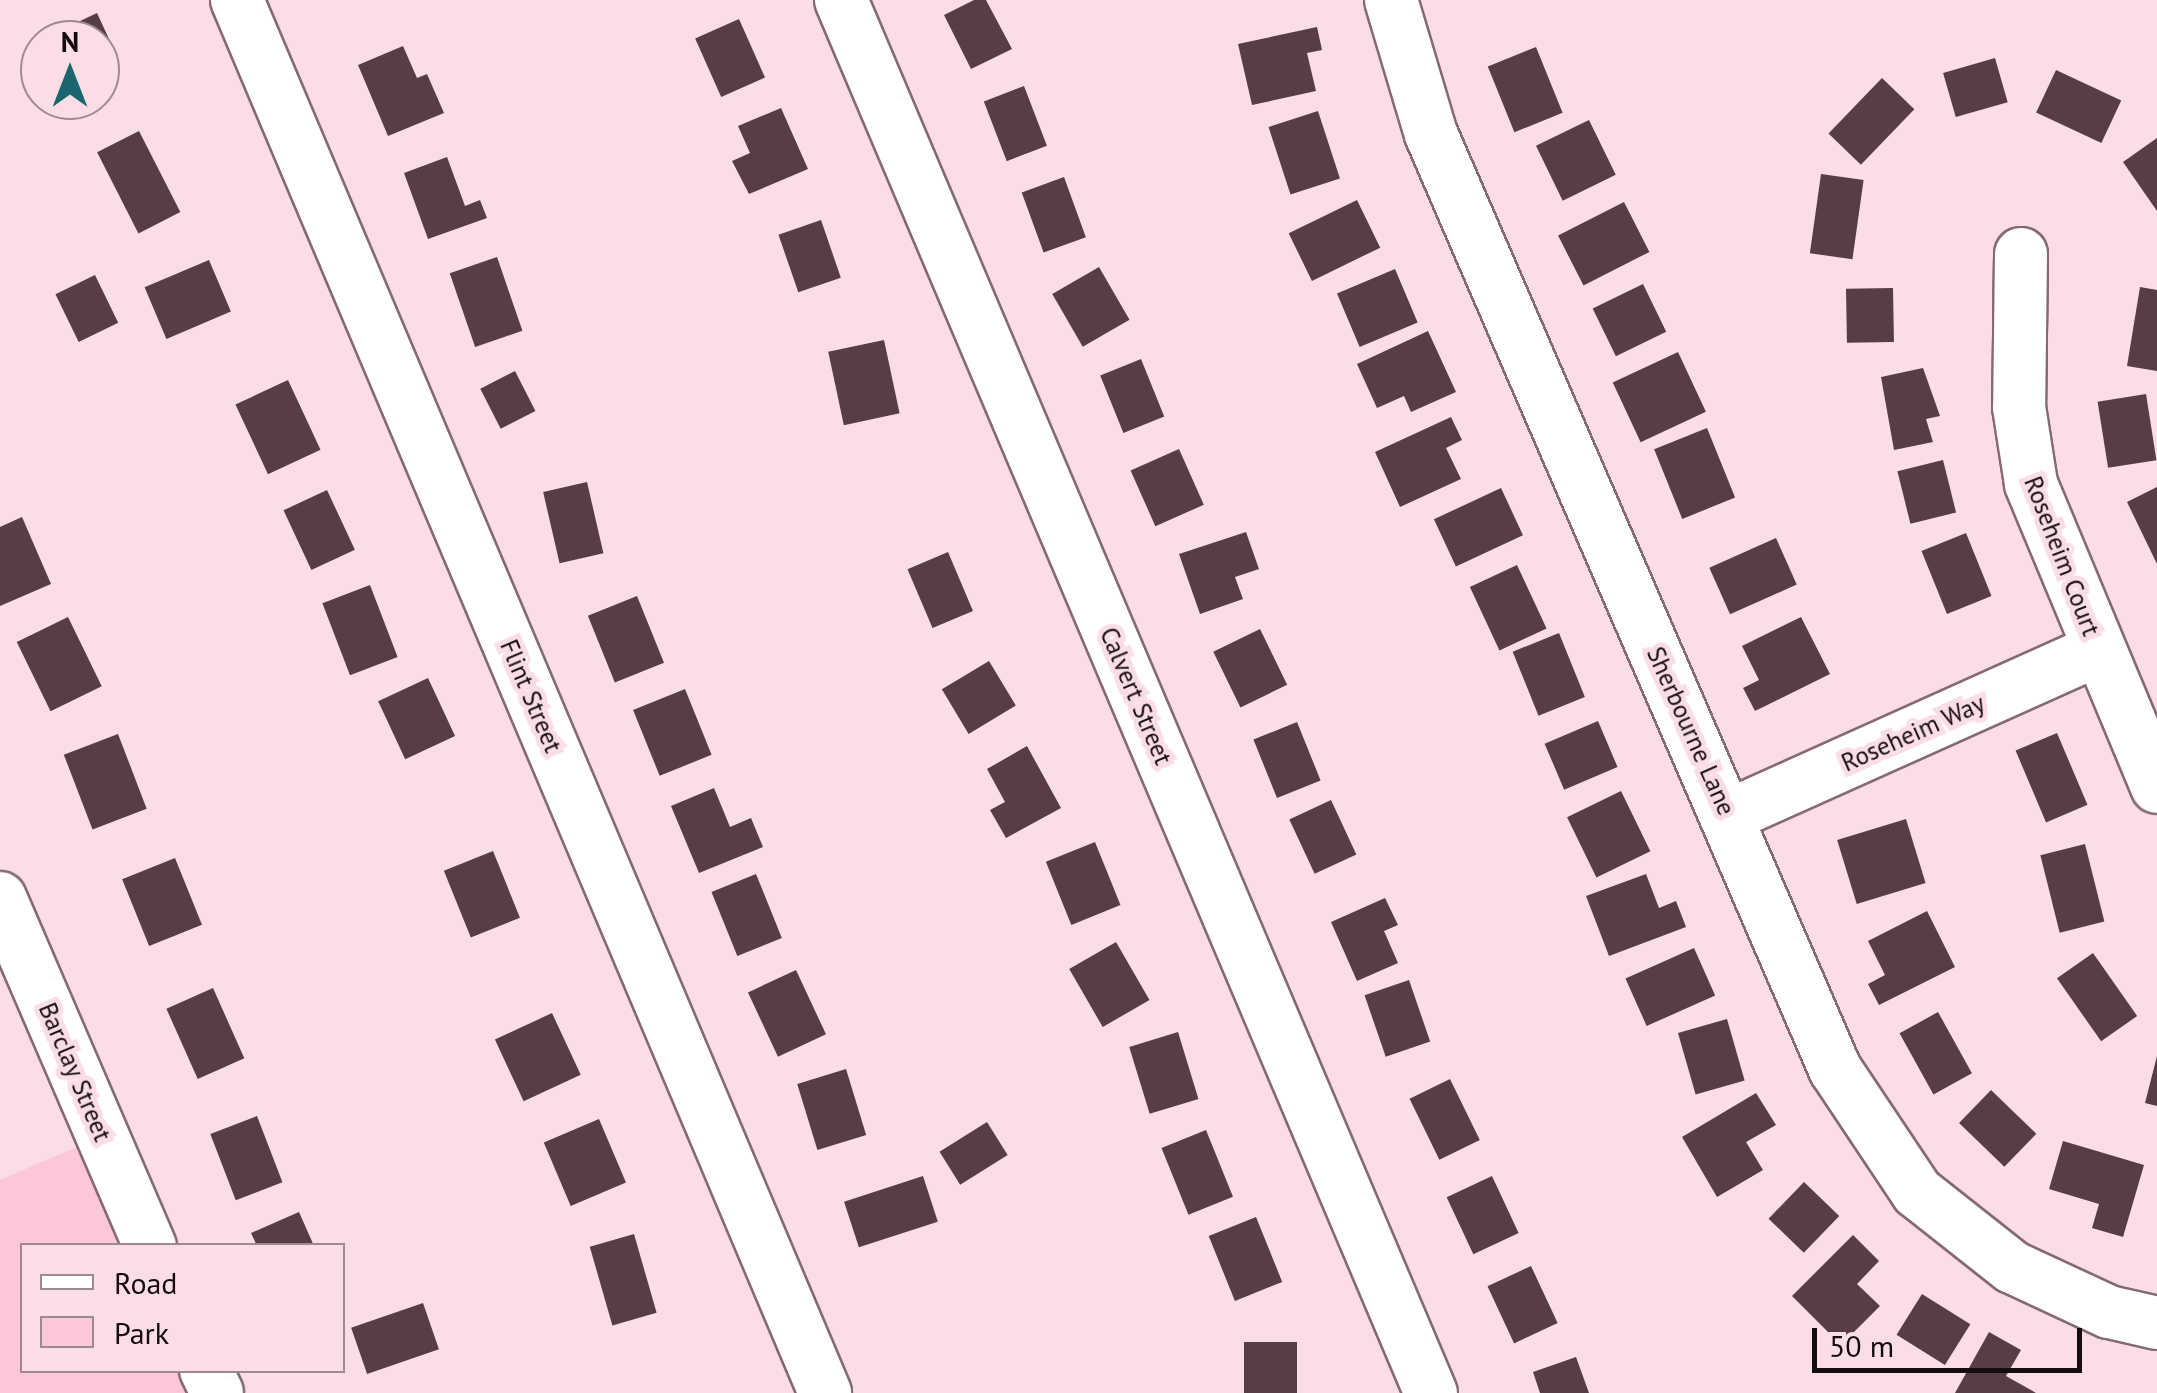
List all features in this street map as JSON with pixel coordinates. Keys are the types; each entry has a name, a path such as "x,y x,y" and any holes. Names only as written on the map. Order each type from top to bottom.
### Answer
{"street":[{"name":"Flint Street","path":"237,0 825,1393"},
{"name":"Calvert Street","path":"841,0 1431,1393"},
{"name":"Sherbourne Lane","path":"1390,0 1431,134 1835,1069 1917,1192 2012,1268 2109,1312 2157,1322"},
{"name":"Roseheim Court","path":"2020,254 2019,407 2031,484 2157,786"},
{"name":"Roseheim Way","path":"1728,816 2098,650"},
{"name":"Barclay Street","path":"0,898 149,1243"}],"green space":[{"path":"79,1146 126,1243 20,1243 20,1373 186,1373 189,1393 0,1393 0,1180"}],"building":[{"path":"974,0 986,0 1012,49 971,69 944,15"},
{"path":"97,13 100,20 82,20"},
{"path":"739,19 765,77 721,97 695,39"},
{"path":"1317,27 1322,50 1307,53 1316,91 1252,105 1238,44"},
{"path":"403,46 417,78 427,74 444,113 388,136 358,65"},
{"path":"1536,47 1563,113 1514,132 1488,66"},
{"path":"1995,58 2008,102 1956,117 1943,73"},
{"path":"2056,70 2121,100 2101,143 2036,113"},
{"path":"1882,78 1914,109 1861,165 1829,133"},
{"path":"1024,86 1047,146 1007,161 984,101"},
{"path":"781,108 808,169 749,194 732,161 750,153 738,126"},
{"path":"1318,111 1340,179 1290,195 1269,127"},
{"path":"1589,120 1616,175 1563,201 1536,146"},
{"path":"139,131 180,212 138,233 97,152"},
{"path":"2157,138 2157,211 2123,162"},
{"path":"447,157 465,206 480,200 487,218 428,239 404,173"},
{"path":"1821,174 1864,180 1852,259 1810,253"},
{"path":"1064,177 1086,237 1044,253 1022,192"},
{"path":"1357,200 1380,248 1312,281 1289,233"},
{"path":"1624,202 1649,252 1583,285 1558,236"},
{"path":"821,220 841,278 798,292 778,235"},
{"path":"497,257 522,331 475,347 450,273"},
{"path":"209,260 231,312 166,339 145,287"},
{"path":"1099,267 1130,320 1083,347 1052,294"},
{"path":"1395,269 1418,322 1360,347 1337,294"},
{"path":"95,275 118,323 79,342 55,294"},
{"path":"1643,284 1666,332 1616,356 1593,309"},
{"path":"2140,287 2157,290 2157,371 2127,366"},
{"path":"1893,288 1894,342 1847,343 1846,289"},
{"path":"1428,331 1456,392 1411,412 1404,396 1377,408 1357,364"},
{"path":"884,340 900,413 844,425 828,352"},
{"path":"1678,352 1706,412 1641,442 1613,382"},
{"path":"1141,359 1164,416 1123,433 1100,375"},
{"path":"1923,368 1940,416 1926,419 1933,442 1894,450 1881,377"},
{"path":"515,371 535,411 501,429 480,389"},
{"path":"288,380 321,450 268,474 235,405"},
{"path":"2146,394 2156,460 2108,468 2098,402"},
{"path":"1451,417 1462,440 1446,448 1461,479 1400,507 1375,452"},
{"path":"1707,428 1735,498 1682,519 1654,449"},
{"path":"1179,449 1204,505 1155,526 1131,471"},
{"path":"1943,460 1956,512 1910,524 1897,471"},
{"path":"587,482 603,553 560,563 543,492"},
{"path":"2157,487 2157,564 2127,502"},
{"path":"1501,488 1523,535 1456,566 1434,519"},
{"path":"327,490 355,550 311,570 283,510"},
{"path":"22,517 51,584 0,606 0,527"},
{"path":"1246,532 1259,569 1235,577 1243,599 1200,614 1179,554"},
{"path":"1966,533 1991,596 1947,614 1921,551"},
{"path":"1776,538 1797,585 1730,614 1709,568"},
{"path":"948,552 973,611 933,628 907,569"},
{"path":"1517,565 1547,628 1499,650 1470,587"},
{"path":"370,585 398,657 350,675 322,603"},
{"path":"637,596 664,663 615,683 588,616"},
{"path":"68,617 102,686 51,711 17,642"},
{"path":"1801,617 1830,674 1755,711 1743,688 1759,680 1742,646"},
{"path":"1260,629 1287,685 1240,708 1213,652"},
{"path":"1559,633 1585,697 1538,716 1513,652"},
{"path":"989,661 1016,706 969,734 942,689"},
{"path":"428,678 455,736 405,759 378,701"},
{"path":"685,689 712,755 660,776 633,710"},
{"path":"1598,721 1618,767 1564,790 1545,744"},
{"path":"1297,722 1321,780 1277,798 1253,740"},
{"path":"2057,733 2087,805 2046,822 2016,751"},
{"path":"118,734 147,809 93,829 64,755"},
{"path":"1027,746 1061,808 1006,838 990,810 1005,802 987,769"},
{"path":"714,788 730,827 751,818 763,847 699,873 671,806"},
{"path":"1621,791 1650,851 1596,878 1567,817"},
{"path":"1331,800 1356,854 1315,874 1289,819"},
{"path":"1906,819 1926,883 1857,904 1837,840"},
{"path":"1095,842 1120,905 1071,925 1046,862"},
{"path":"2085,844 2104,922 2060,933 2040,855"},
{"path":"493,851 520,918 471,938 444,871"},
{"path":"175,858 202,925 149,946 122,879"},
{"path":"756,874 782,938 737,956 711,892"},
{"path":"1646,874 1659,908 1676,901 1686,927 1609,956 1586,896"},
{"path":"1385,898 1398,925 1384,931 1398,963 1357,981 1331,922"},
{"path":"1927,911 1955,967 1879,1005 1868,984 1885,975 1868,941"},
{"path":"1116,942 1150,1000 1103,1027 1069,969"},
{"path":"1694,948 1715,996 1647,1026 1625,979"},
{"path":"2093,953 2137,1016 2101,1041 2057,978"},
{"path":"796,970 826,1034 778,1057 748,992"},
{"path":"1409,980 1430,1041 1386,1057 1365,995"},
{"path":"213,988 244,1058 198,1079 166,1009"},
{"path":"1938,1012 1972,1073 1933,1095 1900,1033"},
{"path":"552,1013 581,1075 524,1101 495,1040"},
{"path":"1727,1019 1745,1081 1696,1095 1678,1033"},
{"path":"1178,1032 1198,1099 1150,1114 1129,1047"},
{"path":"2157,1056 2157,1106 2145,1103"},
{"path":"846,1069 866,1135 817,1150 797,1084"},
{"path":"1450,1079 1480,1140 1439,1160 1410,1099"},
{"path":"1991,1090 2036,1134 2004,1167 1959,1123"},
{"path":"1756,1093 1776,1125 1746,1142 1763,1170 1717,1197 1682,1137"},
{"path":"257,1116 282,1182 236,1200 210,1134"},
{"path":"599,1119 626,1183 571,1206 544,1142"},
{"path":"987,1122 1008,1155 960,1185 940,1152"},
{"path":"1206,1130 1233,1197 1188,1215 1161,1148"},
{"path":"2063,1141 2144,1165 2123,1237 2092,1228 2099,1204 2049,1189"},
{"path":"923,1176 938,1222 859,1247 844,1202"},
{"path":"1492,1176 1519,1233 1473,1254 1447,1197"},
{"path":"1804,1182 1839,1216 1804,1253 1769,1219"},
{"path":"299,1212 313,1243 256,1243 251,1233"},
{"path":"1256,1217 1282,1282 1235,1301 1209,1236"},
{"path":"634,1234 657,1313 612,1326 590,1247"},
{"path":"1853,1235 1879,1261 1857,1284 1880,1306 1841,1345 1792,1296"},
{"path":"1531,1266 1558,1323 1514,1343 1487,1286"},
{"path":"1922,1294 1970,1324 1945,1365 1897,1335"},
{"path":"423,1303 439,1349 367,1374 351,1328"},
{"path":"1989,1332 2021,1350 2006,1376 2036,1393 1955,1393"},
{"path":"1244,1342 1297,1342 1297,1393 1244,1393"},
{"path":"1576,1357 1589,1393 1540,1393 1533,1372"}]}
